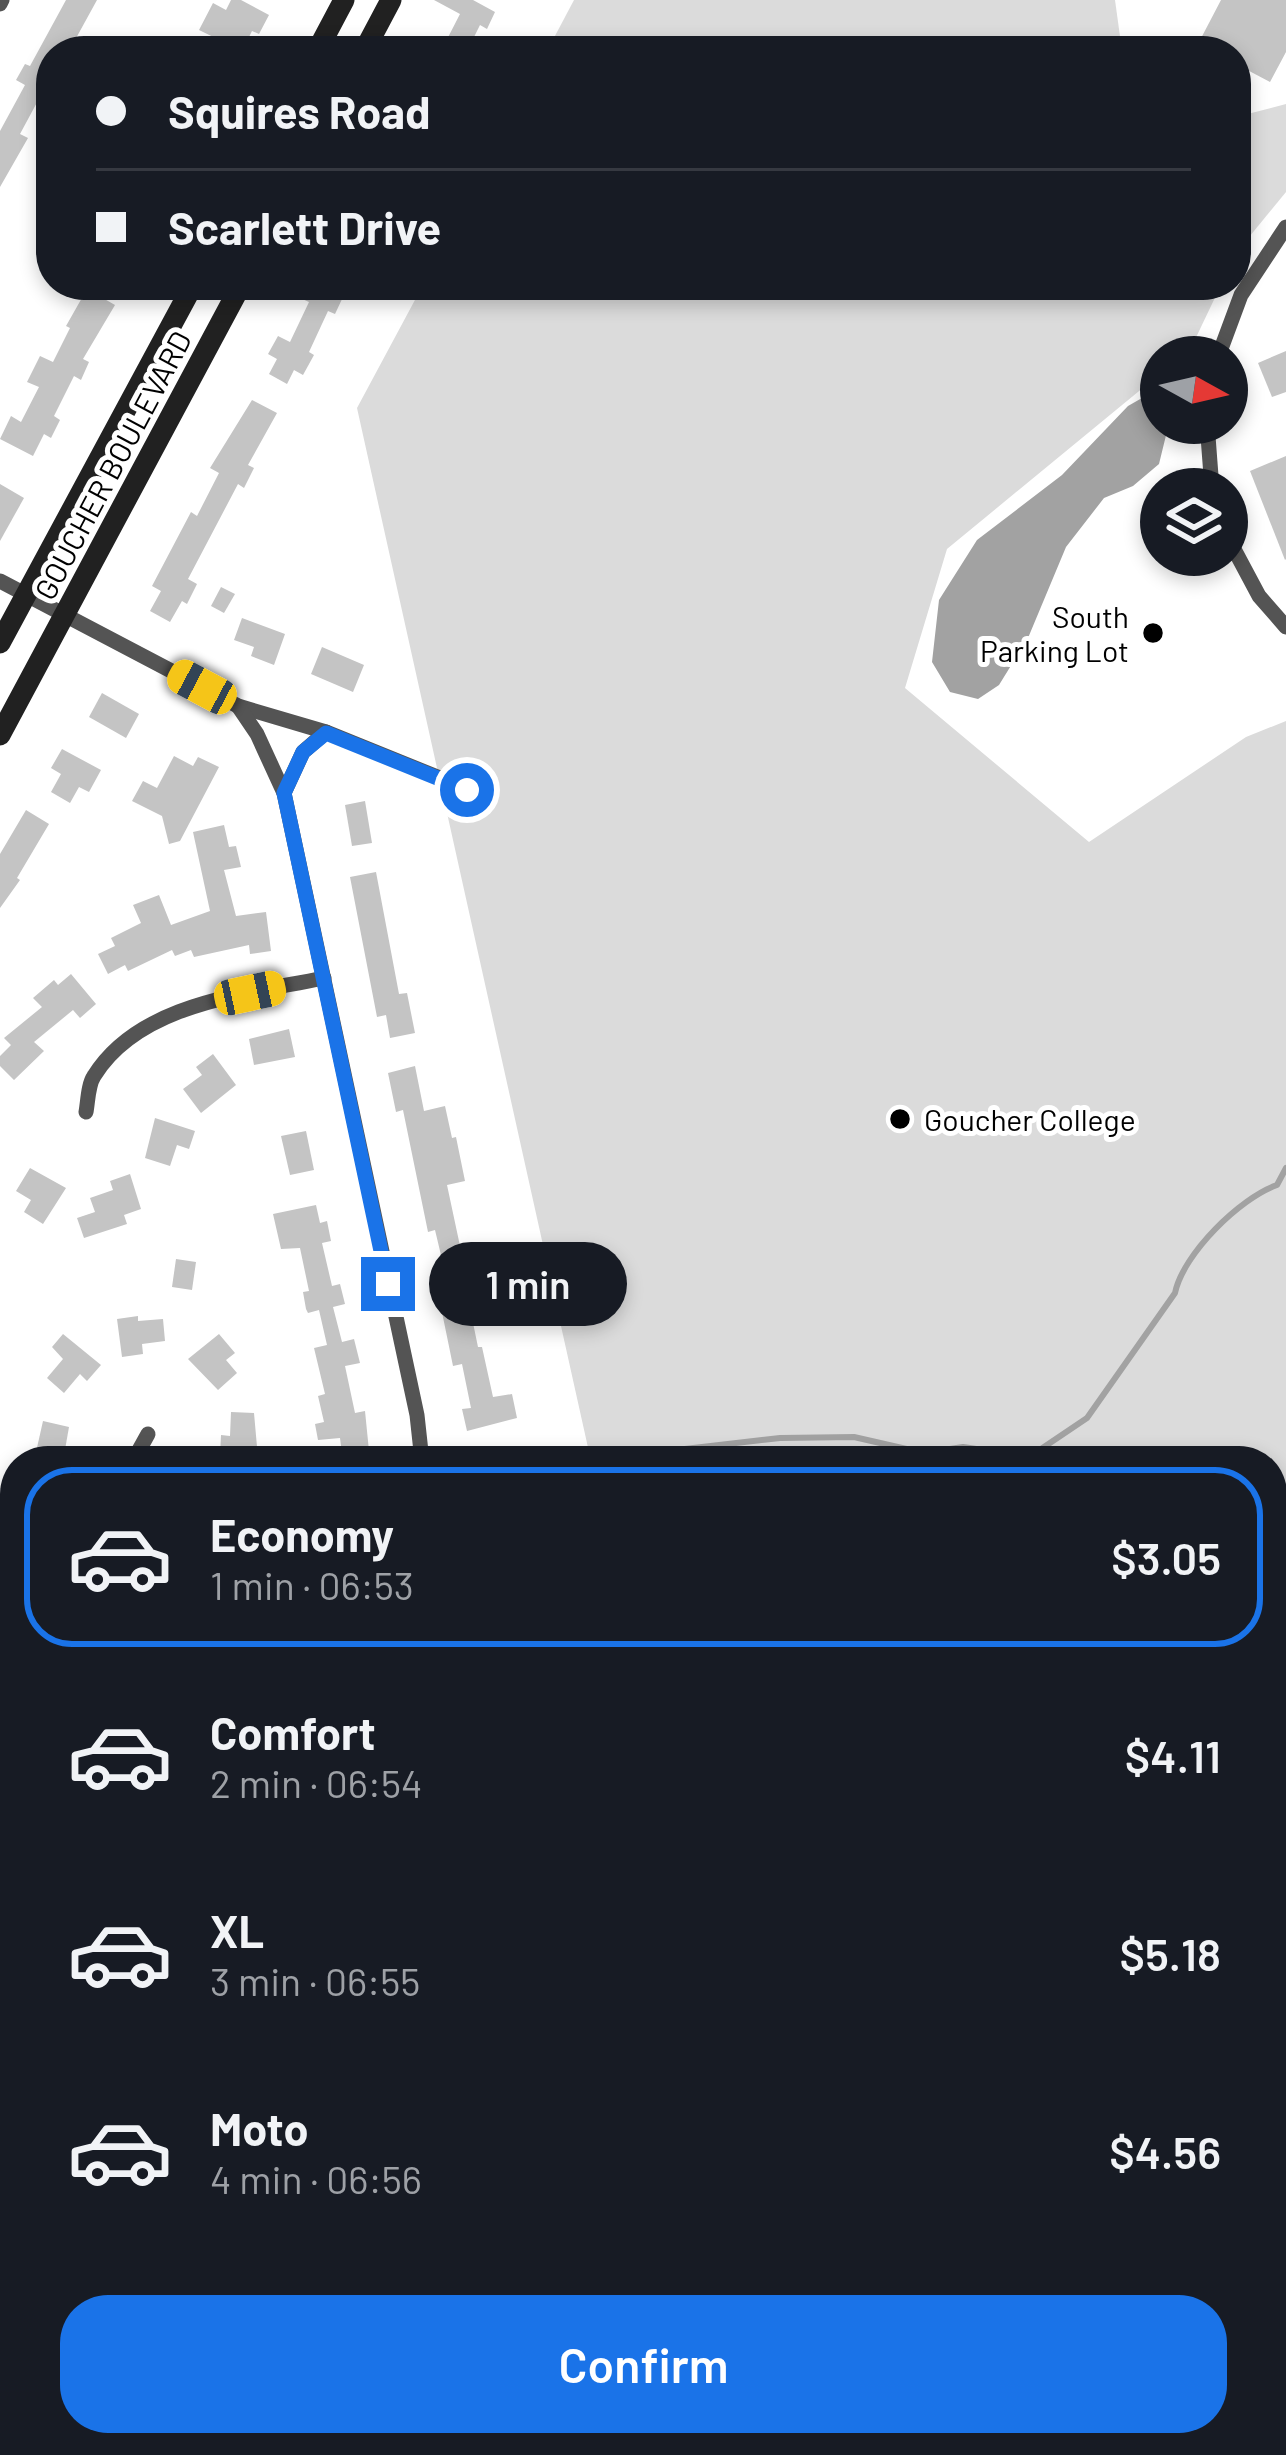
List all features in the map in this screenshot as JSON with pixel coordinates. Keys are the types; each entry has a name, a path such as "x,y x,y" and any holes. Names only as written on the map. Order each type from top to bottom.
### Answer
{"main road":[{"path":"325,36 344,0"},
{"path":"372,36 391,0"},
{"name":"GOUCHER BOULEVARD","path":"0,643 185,300"},
{"name":"GOUCHER BOULEVARD","path":"0,735 233,300"}],"street":[{"path":"1251,278 1286,226"},
{"path":"1225,336 1238,300"},
{"path":"1248,575 1286,627"},
{"path":"0,581 238,706 326,733 467,790"},
{"path":"238,706 257,734 284,793 420,1446"},
{"path":"284,793 303,752 326,733"},
{"path":"86,1112 92,1078 111,1056 151,1026 214,1001 323,978"},
{"path":"141,1446 148,1433"}],"shaded area":[{"path":"574,0 1115,0 1120,36 555,36"},
{"path":"1286,104 1286,192 1251,235 1251,113"},
{"name":"Goucher College","path":"415,300 1214,300 1197,336 1140,336 1140,390 947,549 905,688 1089,842 1246,737 1286,721 1286,1446 588,1446 357,408"},
{"path":"1140,399 1140,444 1164,444 1159,464 1140,468 1140,480 1133,486 1104,498 1066,547 1028,638 999,685 978,699 950,692 932,662 939,600 977,540 1062,475"}],"building":[{"path":"66,0 97,0 77,36 46,36"},
{"path":"231,0 241,0 269,15 259,34 211,36 199,30 213,3 226,10"},
{"path":"434,0 473,0 495,12 487,29 480,25 474,36 449,36 460,14"},
{"path":"1221,0 1286,0 1286,52 1270,82 1251,72 1251,36 1202,36"},
{"path":"36,55 36,104 20,134 28,138 0,187 0,131 25,85 16,80 25,64 30,66"},
{"path":"81,300 106,300 115,305 83,359 89,362 81,380 74,376 54,416 60,420 51,438 44,434 33,456 0,439 11,416 21,422 39,387 27,382 40,356 53,362 70,328 66,326"},
{"path":"304,300 342,300 335,314 328,311 303,375 294,370 287,384 269,374 277,359 268,354 278,336 290,342 309,302"},
{"path":"1286,351 1286,392 1272,397 1258,363"},
{"path":"252,400 277,413 248,465 254,468 244,488 238,484 188,579 197,584 187,604 182,601 170,622 150,611 161,591 152,586 191,512 197,516 219,473 210,468"},
{"path":"1286,456 1286,559 1285,560 1250,471"},
{"path":"0,484 24,498 0,541"},
{"path":"221,587 235,594 224,613 211,606"},
{"path":"242,618 285,634 274,665 251,656 254,647 234,640"},
{"path":"322,647 364,665 353,692 311,674"},
{"path":"102,693 139,714 126,738 89,717"},
{"path":"62,749 101,770 89,792 79,787 70,803 51,792 61,774 51,768"},
{"path":"174,756 193,766 198,757 219,767 180,841 169,844 162,816 132,801 143,781 157,788"},
{"path":"365,801 372,843 352,846 345,805"},
{"path":"26,810 49,824 0,908 0,854"},
{"path":"224,825 229,847 236,846 241,867 224,870 236,916 266,912 271,951 250,954 249,945 194,957 191,950 175,956 172,950 128,971 125,965 108,974 98,954 115,946 111,938 141,923 133,905 159,895 171,925 210,911 193,832"},
{"path":"376,872 399,994 407,993 415,1033 390,1038 386,1015 377,1017 350,877"},
{"path":"71,974 96,1004 80,1018 73,1010 34,1042 44,1051 14,1080 0,1066 0,1056 11,1045 4,1038 42,1007 33,998 54,980 58,985"},
{"path":"289,1029 295,1057 254,1065 249,1039"},
{"path":"213,1054 236,1085 201,1113 183,1089 202,1075 196,1067"},
{"path":"415,1066 424,1111 445,1106 452,1138 456,1137 465,1181 447,1185 466,1274 473,1272 478,1292 467,1294 478,1347 482,1347 493,1397 512,1394 517,1418 467,1431 462,1409 471,1408 462,1364 453,1366 435,1278 446,1276 435,1230 428,1232 403,1110 396,1112 388,1073"},
{"path":"155,1118 195,1131 189,1149 177,1145 170,1166 145,1158"},
{"path":"306,1131 314,1170 290,1175 281,1136"},
{"path":"30,1168 66,1188 43,1224 24,1212 31,1200 16,1191"},
{"path":"130,1174 141,1209 124,1215 127,1224 84,1238 77,1218 95,1212 90,1198 113,1190 110,1181"},
{"path":"316,1205 320,1223 327,1221 331,1241 322,1243 332,1286 340,1284 345,1304 333,1307 342,1342 354,1339 360,1363 345,1366 355,1413 365,1411 368,1446 341,1446 340,1438 318,1440 315,1424 324,1422 318,1396 325,1394 314,1348 327,1345 319,1310 308,1313 306,1309 303,1292 309,1291 300,1248 281,1249 273,1214"},
{"path":"176,1259 196,1262 192,1290 172,1287"},
{"path":"138,1316 138,1321 163,1319 165,1341 142,1344 143,1354 122,1357 117,1319"},
{"path":"63,1334 101,1365 87,1381 80,1374 64,1393 47,1378 63,1359 52,1347"},
{"path":"219,1334 235,1353 226,1360 237,1373 218,1390 188,1359"},
{"path":"231,1412 254,1413 257,1446 220,1446 221,1435 230,1436"},
{"path":"43,1421 69,1427 66,1446 37,1446"}],"waterway":[{"path":"1045,1446 1087,1418 1175,1293 1201,1245 1247,1202 1277,1185 1286,1168"},
{"path":"711,1446 780,1438 854,1437 893,1446"}],"place":[{"name":"South Parking Lot","path":"1153,633"},
{"name":"Goucher College","path":"900,1119"}],"route":[{"path":"388,1284 284,793 303,752 326,733 467,790"}]}
